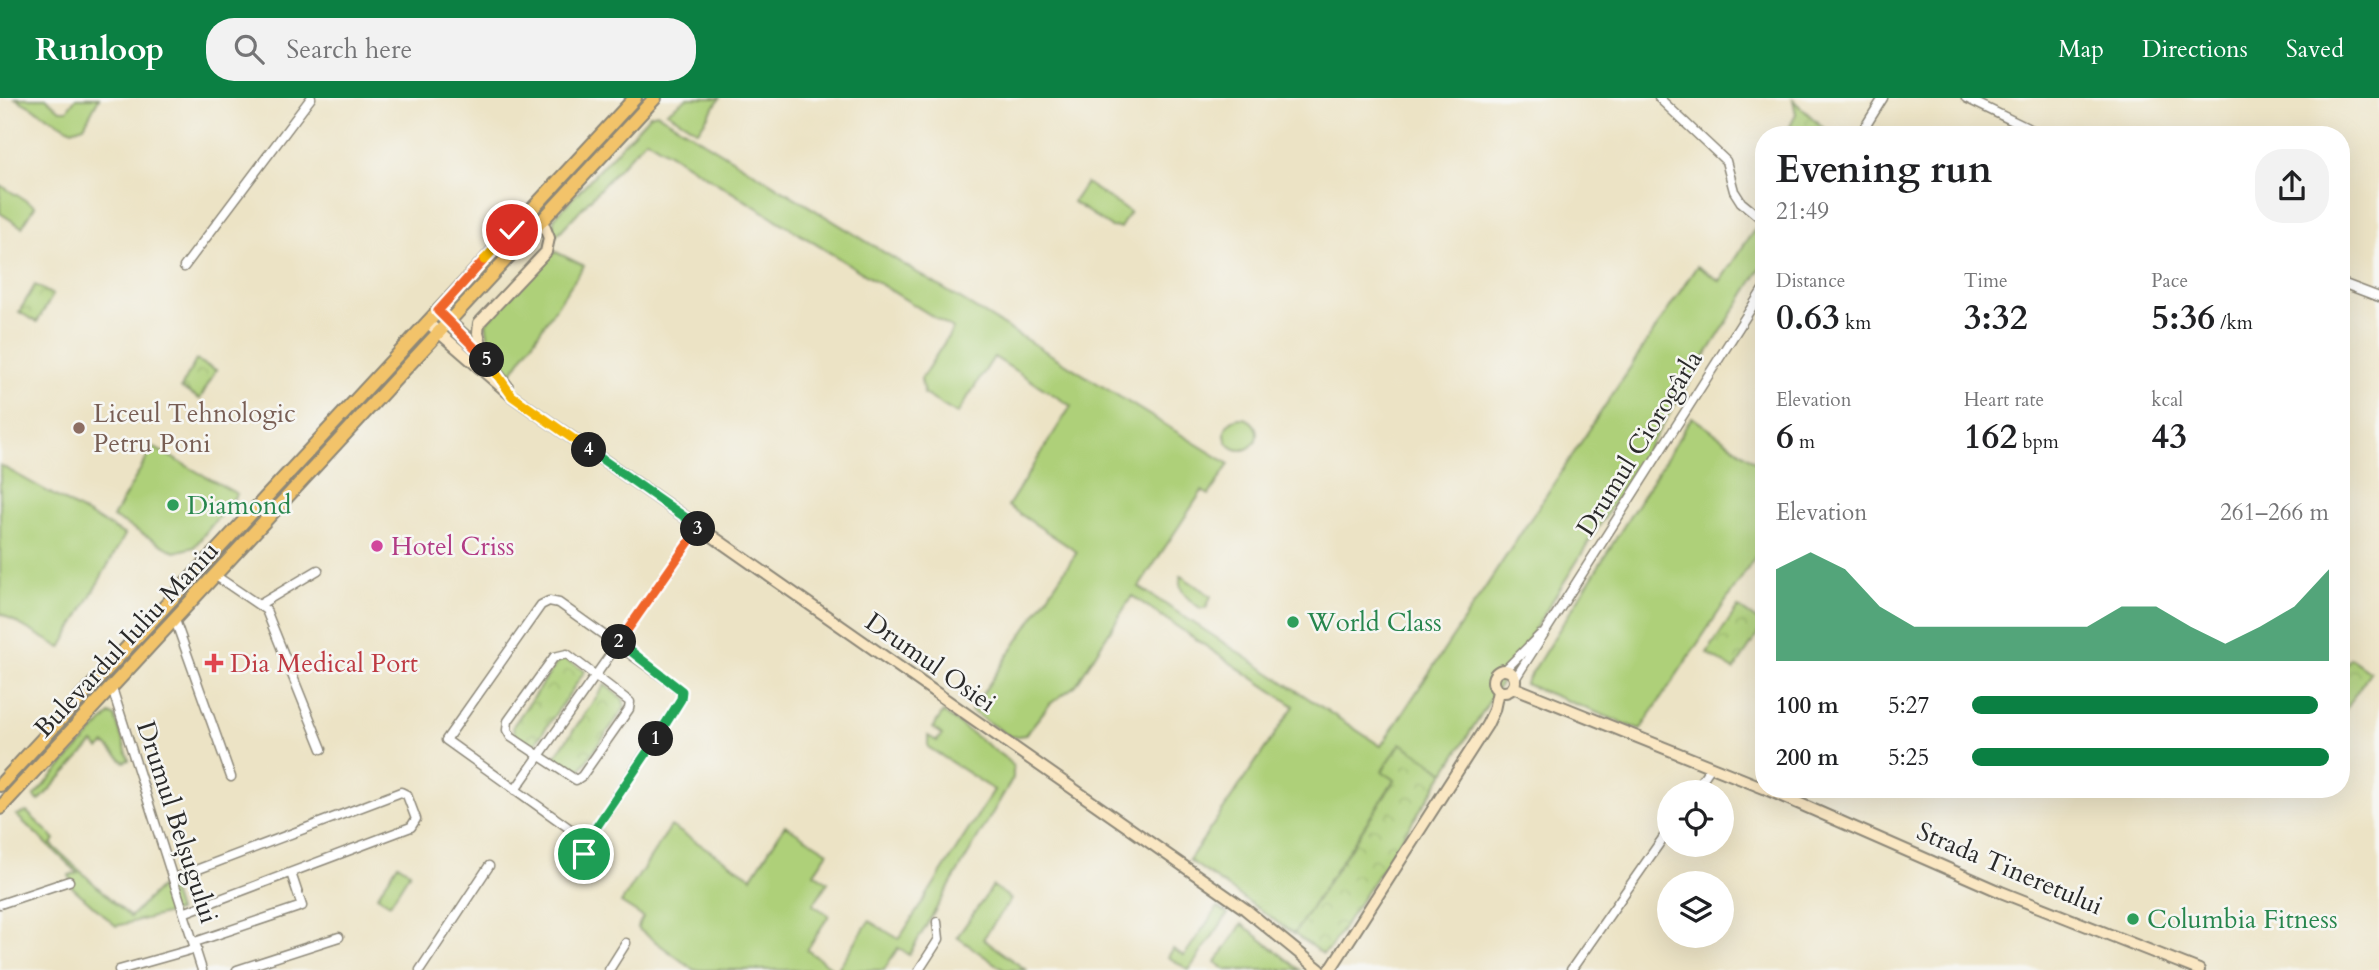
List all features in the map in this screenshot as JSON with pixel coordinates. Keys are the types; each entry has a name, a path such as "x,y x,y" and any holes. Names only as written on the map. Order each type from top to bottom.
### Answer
{"main road":[{"name":"Bulevardul Iuliu Maniu","path":"0,785 635,98"},
{"name":"Bulevardul Iuliu Maniu","path":"0,808 655,98"},
{"path":"256,508 268,519"},
{"path":"72,708 83,719"}],"street":[{"path":"184,267 311,98"},
{"path":"1659,98 1726,161 1734,191 1741,202 1755,214"},
{"path":"1866,126 1883,98"},
{"path":"1966,98 2024,126"},
{"path":"484,356 478,333 479,323 546,251 549,238 542,221"},
{"path":"2350,286 2379,297"},
{"name":"Drumul Ciorogârla","path":"1514,683 1755,302"},
{"name":"Drumul Osiei","path":"438,311 484,356 512,396"},
{"name":"Drumul Osiei","path":"428,322 512,396 1245,909 1316,968"},
{"path":"515,790 699,527"},
{"path":"259,605 318,570"},
{"path":"216,576 266,610 322,749"},
{"path":"570,856 584,854 587,841 640,765 682,695 680,688 559,603 545,602 446,740 587,841"},
{"path":"175,620 231,777"},
{"name":"Drumul Ciorogârla","path":"1505,670 1552,622"},
{"path":"567,654 596,675 629,699 629,709 579,779 571,779 511,737 507,730 508,722 556,655 567,654"},
{"path":"1330,970 1487,725 1498,691 1493,677 1505,670 1514,683 1505,692 1498,691"},
{"name":"Strada Tineretului","path":"1514,683 1755,785"},
{"name":"Drumul Belșugului","path":"112,688 186,912 202,970"},
{"path":"1702,780 1711,767"},
{"path":"175,878 401,792 407,795 416,820 411,827 186,912"},
{"name":"Strada Tineretului","path":"1786,798 2001,892 2199,970"},
{"path":"1571,970 1657,847"},
{"path":"420,970 489,866"},
{"path":"119,970 302,906 291,873"},
{"path":"0,904 69,881"},
{"path":"919,970 939,939 937,922"},
{"path":"237,970 339,937"},
{"path":"609,970 626,943"}],"green space":[{"path":"15,98 46,98 60,110 67,110 76,98 99,98 84,126 72,130"},
{"path":"687,98 720,98 698,131 667,112"},
{"path":"1793,100 1821,126 1790,126 1796,114"},
{"path":"657,113 1229,464 1209,495 1202,491 1139,587 1381,746 1697,266 1720,281 1755,228 1755,277 1445,772 1400,744 1395,779 1294,934 1189,860 1294,706 1132,596 1076,685 1050,704 1025,735 1011,737 971,711 1077,552 1008,506 1071,406 994,357 957,414 924,394 921,379 953,329 646,139 556,236 553,233 554,218 650,115"},
{"path":"1086,183 1130,212 1120,228 1111,227 1073,202"},
{"path":"0,185 35,206 22,227 0,213"},
{"path":"556,252 584,266 511,374 489,342 486,323 548,256"},
{"path":"35,285 53,295 37,322 19,312"},
{"path":"196,360 216,370 200,399 181,388"},
{"path":"1692,417 1755,462 1755,558 1640,730 1525,684"},
{"path":"1241,418 1252,423 1257,434 1252,445 1241,450 1230,445 1225,434 1230,423"},
{"name":"Diamond","path":"153,447 237,494 194,547 175,552 113,517"},
{"path":"0,465 125,535 61,648 0,613"},
{"path":"1181,576 1211,596 1206,608 1200,608 1184,594 1180,586"},
{"path":"1738,607 1755,619 1755,638 1734,670 1707,653"},
{"path":"2350,658 2370,672 2350,702"},
{"path":"564,659 585,671 532,748 514,735 513,726 559,660"},
{"path":"605,685 623,699 625,707 578,773 573,774 552,761"},
{"path":"943,712 1009,761 1013,766 1013,778 909,955 898,948 884,970 837,970 869,921 899,939 994,790 928,747 928,736 937,741 942,735 933,728"},
{"path":"110,714 115,717 129,760 124,762 105,744 99,749 93,743 39,801 34,796"},
{"path":"1401,743 1445,772 1329,949 1323,954 1294,934 1395,780 1382,771"},
{"path":"27,812 55,839 51,844 130,917 162,885 171,889 178,911 116,926 72,887 69,875 78,873 16,815"},
{"path":"785,825 828,852 814,873 828,882 813,905 829,915 807,950 835,970 694,970 637,928 643,917 621,903 671,826 752,877"},
{"path":"398,864 410,872 390,904 377,896"},
{"path":"993,886 1011,899 983,939 1026,970 1004,970 957,937"},
{"path":"1218,907 1228,914 1189,970 1168,957 1173,949 1184,956"},
{"path":"1242,924 1300,970 1226,970 1216,962"}],"place":[{"name":"Liceul Tehnologic Petru Poni","path":"79,428"},
{"name":"Diamond","path":"173,505"},
{"name":"Hotel Criss","path":"377,546"},
{"name":"World Class","path":"1293,622"},
{"name":"Dia Medical Port","path":"214,663"},
{"name":"Columbia Fitness","path":"2133,919"}],"route":[{"path":"512,230 438,311 475,345 512,396 699,527 617,644 680,688 681,699 640,765 587,841 584,854"}]}
